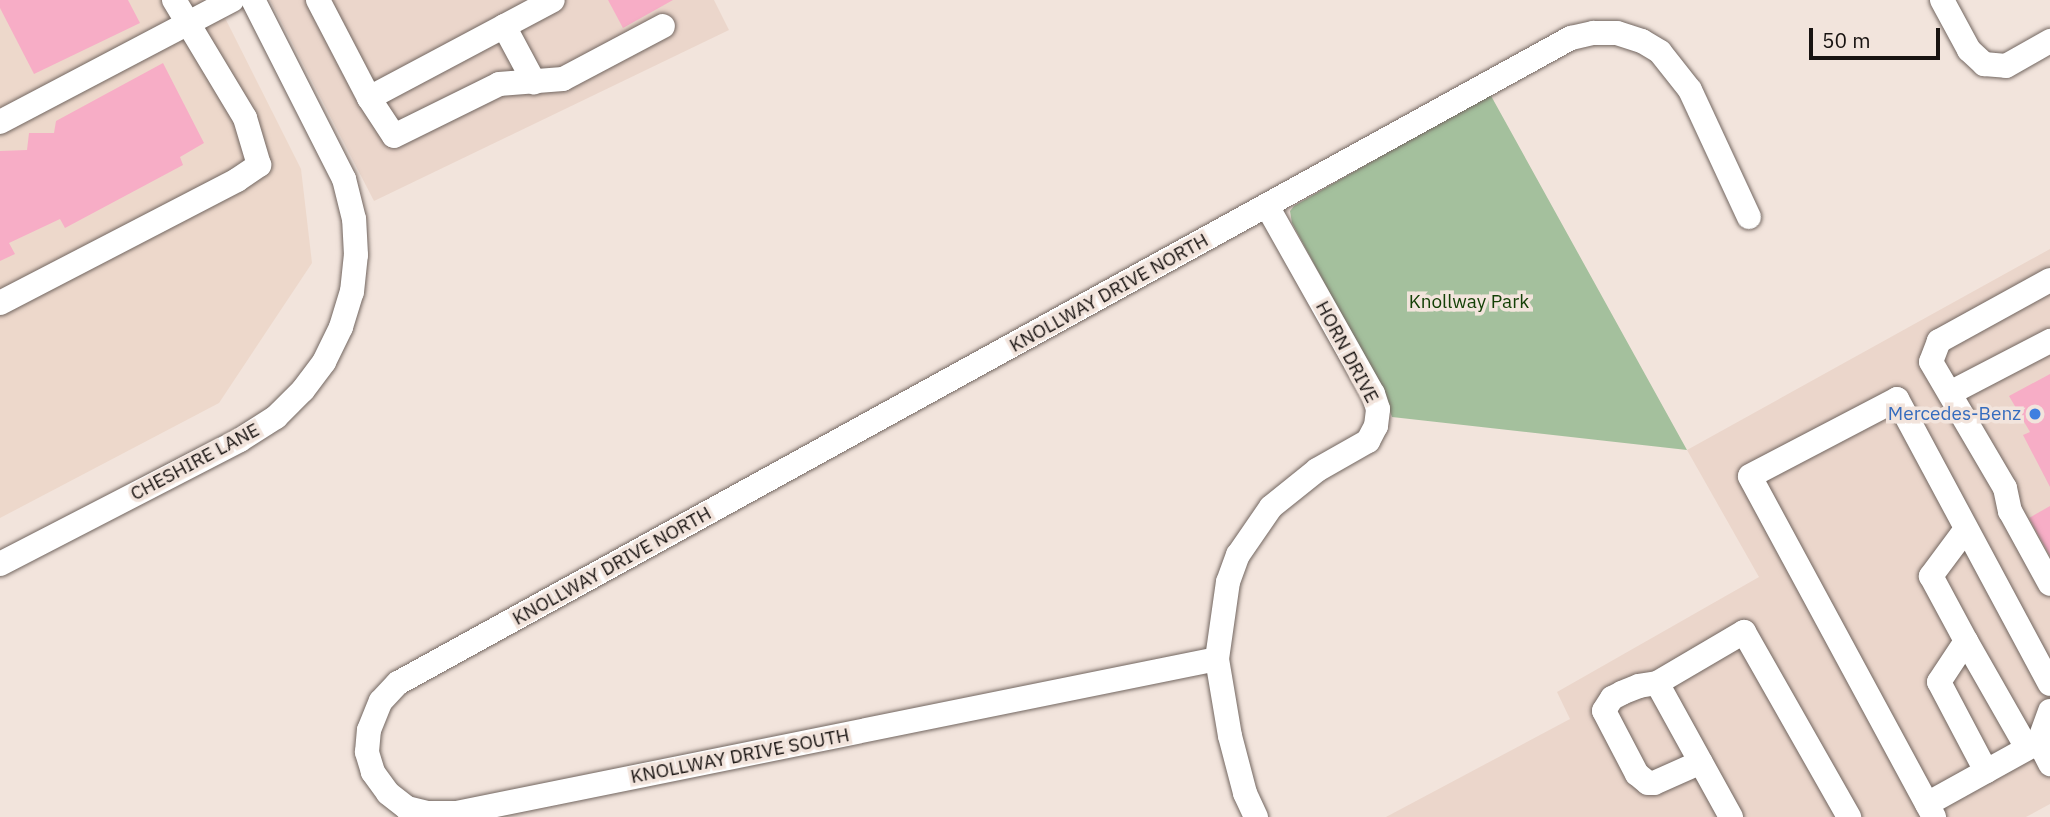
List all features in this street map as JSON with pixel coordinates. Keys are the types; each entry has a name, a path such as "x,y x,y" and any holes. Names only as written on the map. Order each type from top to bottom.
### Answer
{"street":[{"path":"0,303 225,186 259,165 244,118 186,25 174,0"},
{"path":"0,122 232,0"},
{"name":"CHESHIRE LANE","path":"0,564 240,440 276,418 317,371 341,327 352,292 356,255 354,219 344,179 253,0"},
{"path":"318,0 369,98 394,136 499,84 563,79 663,26"},
{"path":"369,98 553,0"},
{"path":"1942,0 1969,50 1984,64 2006,66 2050,41"},
{"path":"505,26 534,82"},
{"name":"KNOLLWAY DRIVE NORTH","path":"398,683 1571,38 1605,33 1642,41 1660,52 1690,90 1749,217"},
{"name":"HORN DRIVE","path":"1256,817 1245,793 1230,736 1217,659 1228,582 1238,555 1253,530 1293,488 1368,441 1376,426 1378,409 1373,394 1268,206"},
{"path":"2050,280 1939,341 1931,362 2005,488 2010,511 2050,584"},
{"path":"1950,394 2050,341"},
{"path":"2038,751 1986,771 1931,810 1750,476 1897,399 2050,684"},
{"path":"1966,528 1931,576 1966,641 2038,751"},
{"path":"1701,762 1654,783 1641,779 1606,719 1606,705 1630,689 1657,683 1744,632 1849,817"},
{"path":"1966,641 1939,682 1986,771"},
{"name":"KNOLLWAY DRIVE SOUTH","path":"398,683 382,701 369,730 367,752 373,772 388,793 407,808 428,813 456,813 1217,659"},
{"path":"1657,683 1731,817"},
{"path":"2038,751 2050,711"}],"shaded area":[{"path":"0,0 216,0 301,169 312,263 219,403 0,518"},
{"path":"270,0 714,0 729,30 374,201"},
{"path":"2050,249 2050,804 2026,817 1386,817 1570,719 1557,692 1759,577 1687,450"}],"green space":[{"name":"Knollway Park","path":"1490,94 1687,450 1392,417 1382,389 1292,223 1290,211 1294,206"}],"building":[{"path":"0,0 128,0 140,23 34,74 0,8"},
{"path":"608,0 673,0 623,28"},
{"path":"163,63 204,143 180,157 183,165 65,228 60,219 9,243 15,254 0,261 0,151 27,150 29,133 54,133 56,121"},
{"name":"Mercedes-Benz","path":"2050,374 2050,487 2023,435 2030,432 2009,396"},
{"path":"2050,506 2050,556 2029,518"}],"place":[{"name":"Mercedes-Benz","path":"2035,414"}]}
